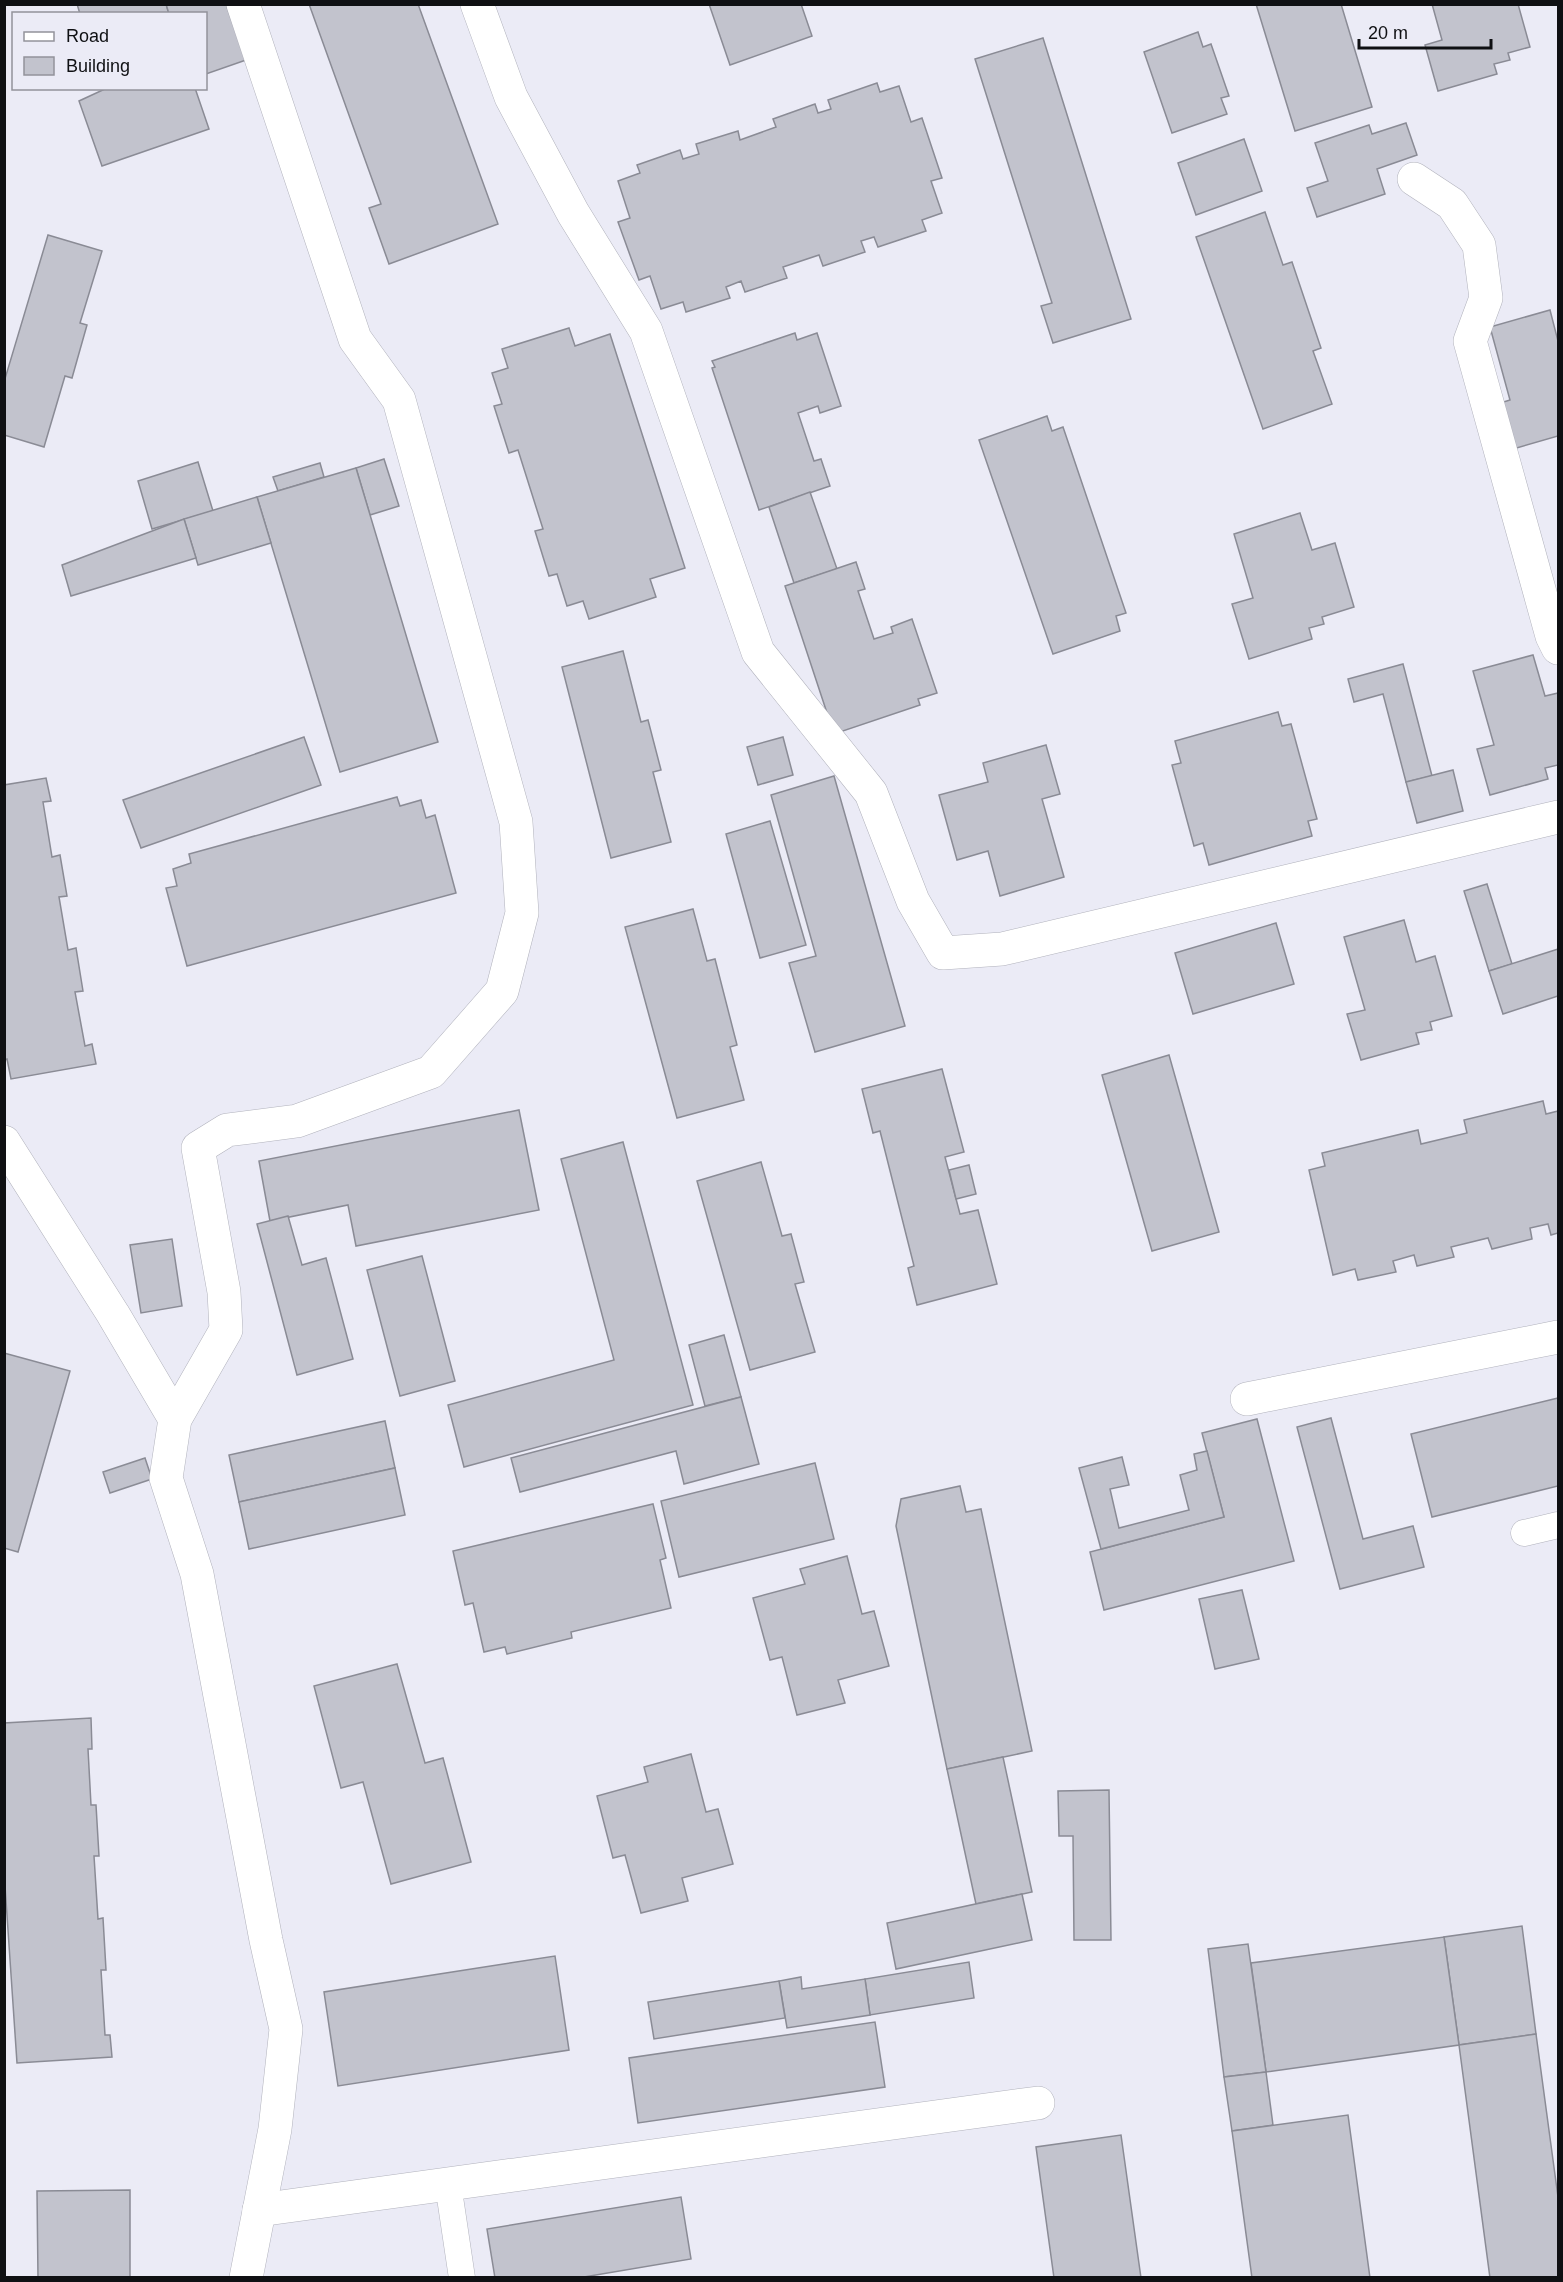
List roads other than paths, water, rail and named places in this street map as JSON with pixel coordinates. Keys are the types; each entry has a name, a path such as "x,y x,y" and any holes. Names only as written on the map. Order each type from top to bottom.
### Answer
{"street":[{"path":"243,4 355,339 399,400 516,822 522,913 502,991 431,1072 297,1121 227,1130 198,1148 224,1292 226,1330 175,1419 166,1478 197,1574 266,1940 286,2029 275,2129 246,2277"},
{"path":"477,4 511,98 573,213 646,330 758,652 871,793 913,901 943,953 1002,949 1558,817"},
{"path":"1414,178 1452,204 1479,245 1486,298 1470,341 1552,636 1558,648"},
{"path":"4,1142 113,1314 175,1419"},
{"path":"1247,1399 1558,1338"},
{"path":"260,2210 1038,2103"}],"lane":[{"path":"1524,1533 1558,1525"},
{"path":"448,2184 462,2277"}]}
